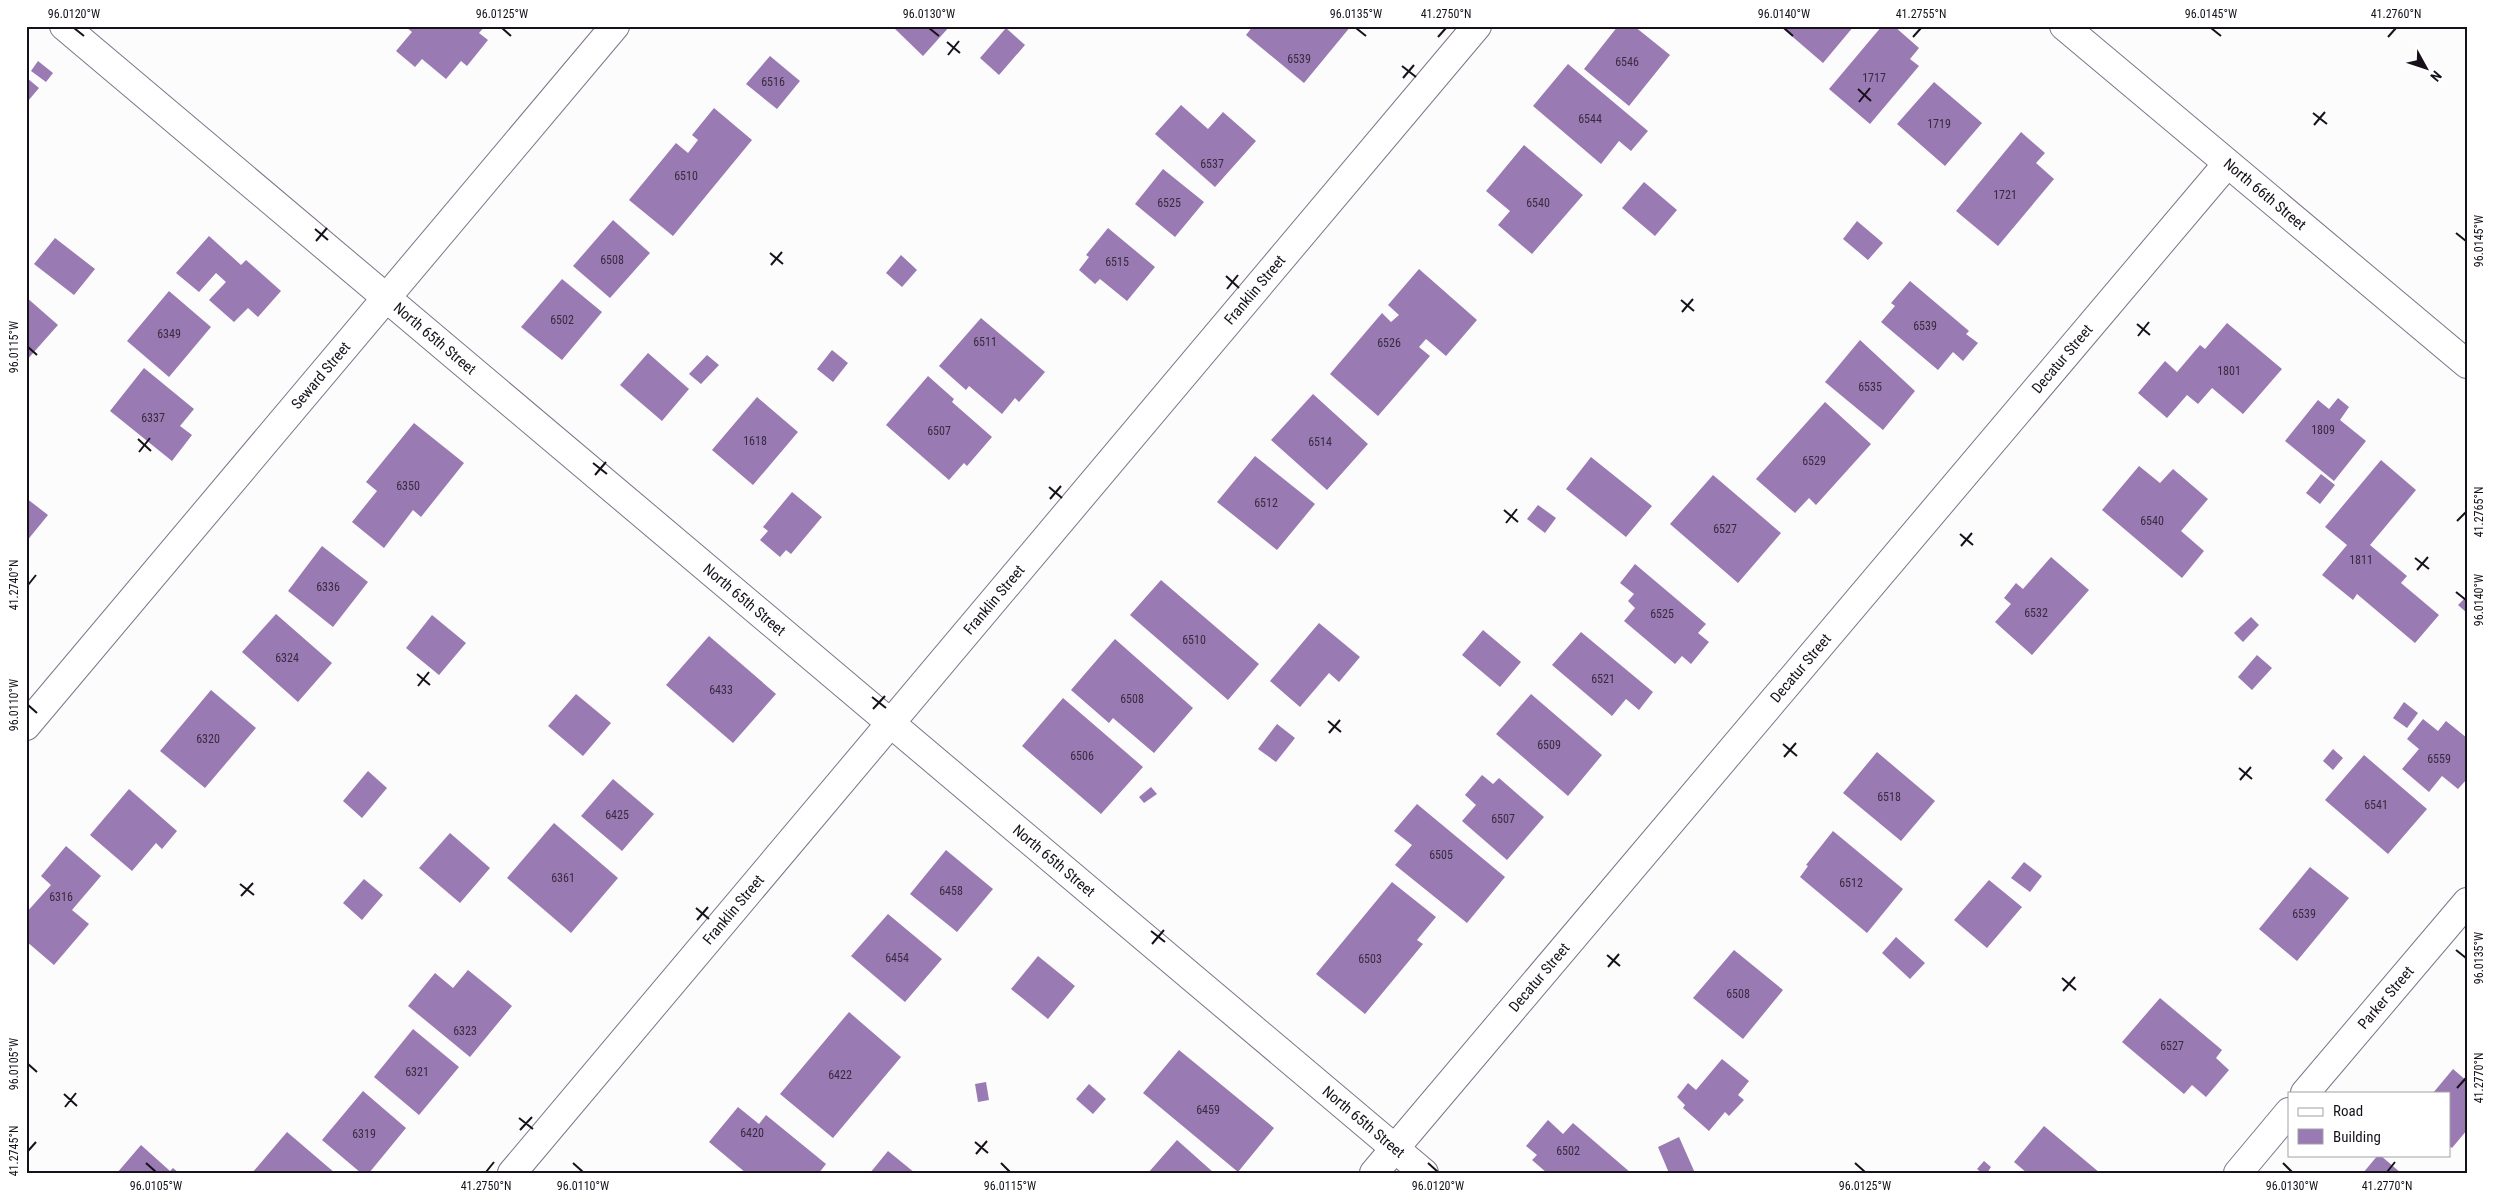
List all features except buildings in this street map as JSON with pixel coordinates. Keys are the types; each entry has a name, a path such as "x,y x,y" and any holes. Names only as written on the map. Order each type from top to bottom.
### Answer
{"street":[{"name":"North 65th Street","path":"64,26 1424,1173"},
{"name":"Seward Street","path":"26,726 615,26"},
{"name":"Franklin Street","path":"512,1173 1477,26"},
{"name":"North 66th Street","path":"2064,26 2467,364"},
{"name":"Decatur Street","path":"1374,1173 2227,164"},
{"name":"Parker Street","path":"2306,1092 2467,902"},
{"path":"2238,1173 2288,1113"}]}
